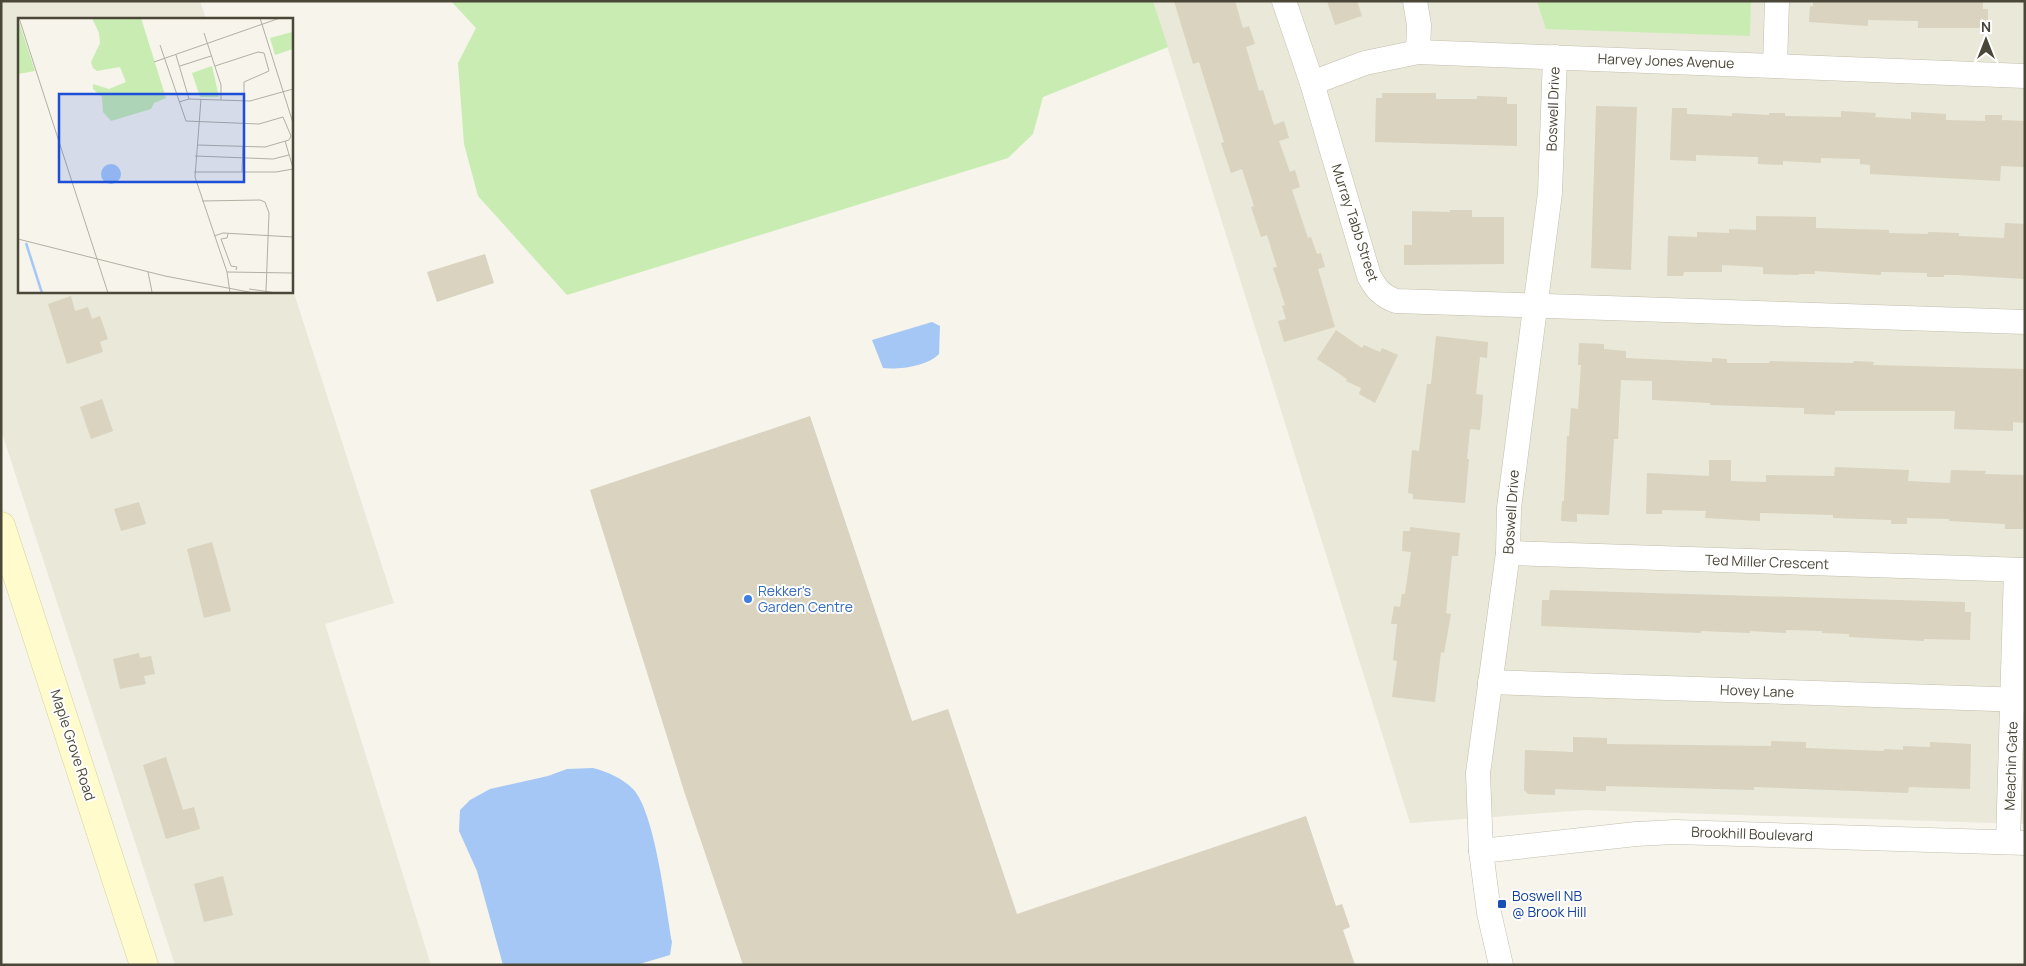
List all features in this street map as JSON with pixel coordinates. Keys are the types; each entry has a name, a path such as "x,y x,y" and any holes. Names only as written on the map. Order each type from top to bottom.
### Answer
{"street":[{"name":"Murray Tabb Street","path":"1284,1 1312,83 1369,276 1376,289 1386,298 1396,301 1535,306"},
{"path":"1415,1 1418,25 1418,52"},
{"path":"1775,65 1777,1"},
{"name":"Harvey Jones Avenue","path":"1312,83 1365,63 1418,52 2025,76"},
{"name":"Boswell Drive","path":"1501,965 1489,913 1481,851 1478,773 1508,553 1509,508 1550,193 1555,57"},
{"path":"1535,306 2025,322"},
{"name":"Maple Grove Road","path":"1,526 144,965"},
{"name":"Ted Miller Crescent","path":"1508,553 2020,570"},
{"name":"Meachin Gate","path":"2016,843 2020,570"},
{"name":"Hovey Lane","path":"1490,682 2019,700"},
{"name":"Brookhill Boulevard","path":"1481,851 1636,834 1676,832 2016,843"}],"shaded area":[{"path":"1,1 200,1 206,18 18,18 18,292 292,292 292,287 394,603 325,624 431,965 175,965 1,430"},
{"path":"1153,1 2025,1 2025,824 1586,810 1410,823"}],"green space":[{"path":"451,1 1153,1 1168,47 1043,97 1033,134 1008,158 567,295 478,196 464,144 458,63 476,28"},
{"path":"1537,1 1751,1 1750,36 1546,29"}],"water":[{"path":"932,322 940,326 939,354 928,362 913,366 883,368 872,340"},
{"path":"593,768 619,779 633,789 641,801 648,818 663,885 672,942 670,955 636,965 503,965 477,871 459,831 460,810 470,800 490,789 548,776 567,769"}],"building":[{"path":"1174,1 1235,1 1243,28 1249,26 1255,44 1246,47 1259,91 1263,90 1274,125 1284,121 1289,138 1279,141 1290,172 1295,170 1300,187 1292,190 1308,238 1311,237 1317,254 1321,253 1325,267 1318,269 1335,327 1284,342 1278,321 1286,319 1282,306 1285,305 1273,268 1277,267 1267,235 1261,237 1251,207 1254,206 1242,169 1231,173 1221,143 1224,142 1199,62 1193,64"},
{"path":"1327,1 1357,1 1362,16 1335,25"},
{"path":"1813,1 1983,1 1983,9 1988,9 1988,28 1918,28 1918,21 1868,20 1868,26 1809,22 1810,6 1813,6"},
{"path":"1382,93 1436,93 1436,99 1477,99 1477,96 1507,97 1507,104 1517,104 1517,146 1375,142 1376,98 1382,98"},
{"path":"1596,106 1637,107 1631,270 1591,268"},
{"path":"1672,108 1687,108 1687,114 1732,116 1732,113 1769,115 1769,113 1785,113 1785,116 1841,117 1841,111 1876,113 1875,117 1911,119 1911,112 1946,114 1946,120 1985,121 1985,115 2002,115 2002,120 2025,121 2025,167 2001,166 2000,181 1870,174 1870,165 1860,164 1860,159 1821,158 1821,163 1783,161 1783,165 1758,164 1758,157 1696,155 1696,161 1670,160"},
{"path":"1450,210 1472,210 1472,217 1504,217 1504,264 1404,265 1404,245 1412,245 1412,211 1450,212"},
{"path":"1756,216 1816,217 1816,228 1889,230 1889,233 1959,233 1959,236 2004,238 2005,223 2025,224 2025,279 1958,275 1927,277 1927,273 1887,272 1881,272 1881,275 1815,271 1815,274 1799,275 1763,274 1763,267 1722,265 1722,272 1684,272 1683,276 1667,276 1668,236 1697,237 1697,232 1729,233 1729,229 1756,230"},
{"path":"485,254 494,283 437,302 427,272"},
{"path":"71,296 75,311 88,307 92,319 100,316 108,339 100,342 103,352 67,364 48,304"},
{"path":"1336,330 1362,348 1364,345 1380,352 1382,348 1398,355 1375,403 1359,394 1361,388 1346,381 1347,379 1317,359"},
{"path":"1436,336 1488,342 1487,358 1480,357 1476,394 1483,395 1482,412 1480,430 1470,429 1465,503 1413,499 1413,494 1408,493 1412,450 1419,451 1427,384 1431,384"},
{"path":"1579,343 1604,344 1604,349 1626,351 1626,358 1712,362 1712,358 1727,359 1727,363 1769,363 1770,361 1853,363 1854,361 1874,362 1873,365 2025,369 2025,423 2013,422 2013,431 1954,429 1955,411 1835,411 1835,415 1804,414 1804,408 1710,405 1710,403 1652,400 1652,381 1621,380 1618,439 1614,439 1609,515 1577,514 1577,522 1561,521 1562,501 1564,501 1567,436 1569,436 1571,408 1578,409 1581,365 1578,365"},
{"path":"102,399 113,431 91,439 80,407"},
{"name":"Rekker's Garden Centre","path":"810,416 912,721 948,709 1017,914 1306,816 1336,906 1342,904 1350,927 1343,930 1355,965 743,965 684,791 590,490"},
{"path":"1709,460 1731,460 1731,481 1766,482 1766,475 1834,476 1835,467 1909,470 1908,481 1950,483 1951,470 1986,471 1985,474 2025,475 2023,529 2005,529 2005,524 1949,521 1949,519 1907,518 1907,524 1891,524 1891,520 1833,518 1833,515 1760,513 1760,521 1705,518 1706,511 1662,510 1662,514 1646,514 1647,473 1709,476"},
{"path":"139,502 146,524 121,531 114,509"},
{"path":"1410,527 1460,533 1458,556 1452,556 1446,613 1451,614 1444,653 1441,652 1435,702 1392,697 1397,661 1393,660 1397,624 1391,624 1394,606 1400,607 1402,594 1405,594 1411,552 1402,551 1403,531 1410,531"},
{"path":"212,542 231,611 204,618 187,549"},
{"path":"1550,590 1965,602 1965,612 1971,612 1970,640 1924,639 1924,641 1849,637 1849,634 1822,633 1822,631 1786,630 1786,633 1750,631 1750,633 1701,631 1701,633 1541,626 1542,600 1549,600"},
{"path":"139,653 140,658 151,656 155,674 144,676 146,684 120,689 113,659"},
{"path":"1573,737 1607,738 1607,744 1771,746 1771,741 1806,742 1806,748 1884,751 1884,749 1903,750 1903,746 1930,747 1930,742 1971,744 1970,789 1909,787 1908,793 1754,787 1754,790 1606,786 1606,791 1555,789 1555,795 1528,794 1524,790 1525,750 1573,752"},
{"path":"166,757 183,810 194,807 200,829 166,839 143,765"},
{"path":"223,876 233,915 204,922 194,884"}],"place":[{"name":"Rekker's Garden Centre","path":"748,599"},
{"name":"Boswell NB @ Brook Hill","path":"1502,904"}]}
